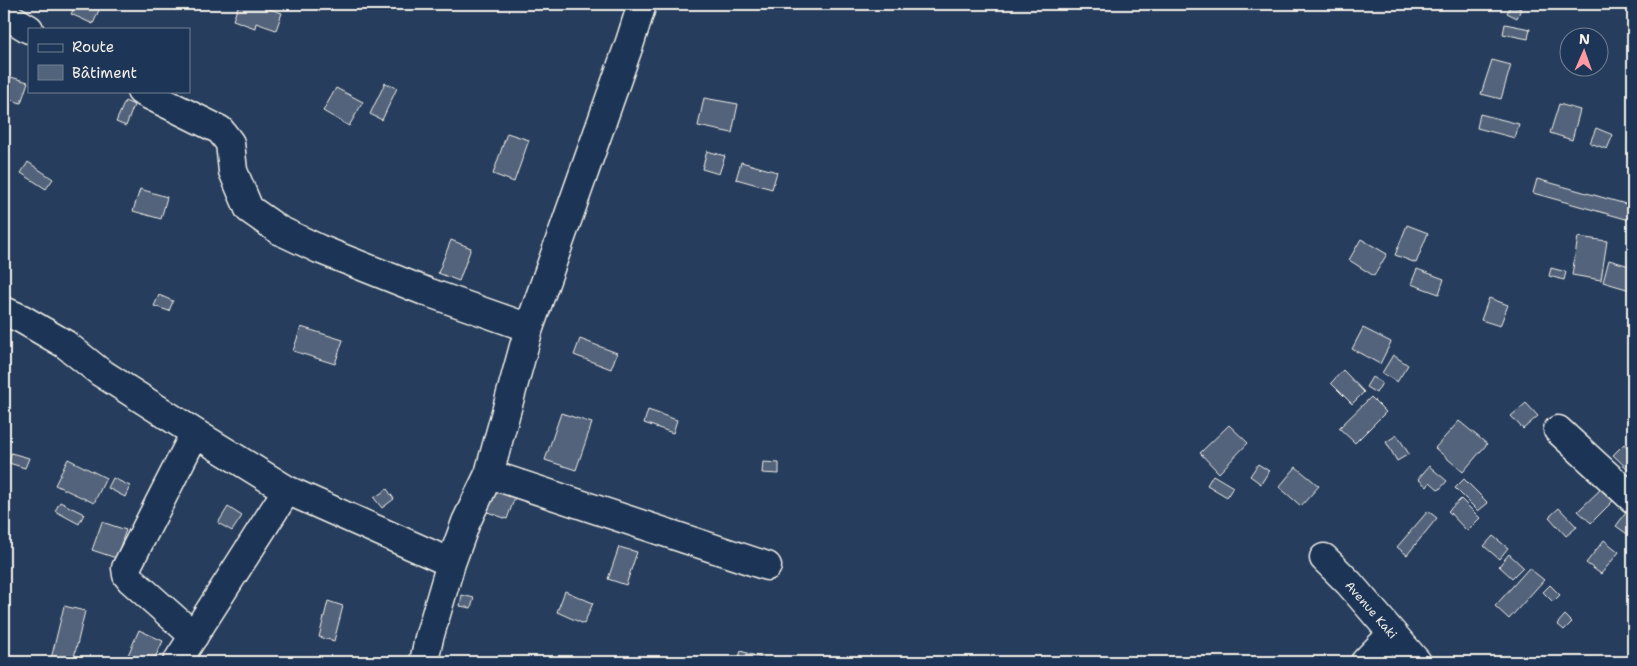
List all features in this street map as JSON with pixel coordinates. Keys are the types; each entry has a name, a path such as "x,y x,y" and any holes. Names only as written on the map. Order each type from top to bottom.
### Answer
{"street":[{"path":"424,662 451,563 466,522 488,474 529,328 642,4"},
{"path":"4,14 28,28"},
{"path":"143,92 220,130 230,143 234,171 250,209 279,230 319,249 427,292 529,328"},
{"path":"4,311 22,319 65,344 100,372 287,490 451,563"},
{"path":"1558,430 1633,499"},
{"path":"194,636 131,580 127,575 126,568 195,433"},
{"path":"488,474 767,566"},
{"path":"177,662 287,490"},
{"name":"Avenue Kaki","path":"1324,558 1349,583 1417,662"},
{"path":"1365,662 1392,634"}],"building":[{"path":"76,4 85,4 99,10 93,24 71,14"},
{"path":"239,4 255,4 282,13 276,30 256,23 255,28 233,20"},
{"path":"1511,5 1521,9 1517,18 1507,13"},
{"path":"1505,24 1530,29 1528,39 1503,34"},
{"path":"1492,60 1511,65 1501,99 1481,94"},
{"path":"11,77 28,82 21,103 5,98"},
{"path":"385,83 397,88 382,120 370,114"},
{"path":"336,88 363,102 349,126 323,111"},
{"path":"704,98 738,104 732,133 698,126"},
{"path":"125,101 134,105 126,126 116,122"},
{"path":"1559,104 1580,110 1572,140 1550,133"},
{"path":"1480,114 1519,124 1515,138 1477,128"},
{"path":"1596,128 1613,135 1607,149 1590,143"},
{"path":"507,133 529,140 514,182 493,174"},
{"path":"707,151 725,156 719,174 702,169"},
{"path":"28,162 53,179 46,189 21,173"},
{"path":"741,162 777,172 772,189 736,179"},
{"path":"1537,179 1633,206 1633,221 1533,193"},
{"path":"140,189 167,197 161,219 133,211"},
{"path":"1407,225 1428,233 1416,263 1395,255"},
{"path":"1578,237 1607,241 1601,280 1572,275"},
{"path":"1361,239 1387,254 1374,276 1349,260"},
{"path":"451,240 471,248 459,281 438,273"},
{"path":"1609,260 1633,267 1633,280 1630,290 1603,282"},
{"path":"1551,268 1566,272 1564,280 1549,276"},
{"path":"1417,269 1444,279 1439,294 1411,284"},
{"path":"159,295 173,301 169,311 154,306"},
{"path":"1489,298 1508,305 1500,326 1481,320"},
{"path":"301,327 343,340 335,364 293,351"},
{"path":"1363,328 1391,342 1380,364 1352,349"},
{"path":"580,339 617,353 611,369 574,355"},
{"path":"1393,355 1408,365 1397,382 1382,373"},
{"path":"1343,370 1364,392 1352,404 1331,383"},
{"path":"1372,377 1382,383 1376,393 1366,387"},
{"path":"1371,397 1386,412 1355,443 1339,428"},
{"path":"1526,403 1538,416 1523,429 1511,416"},
{"path":"648,410 677,420 673,433 644,423"},
{"path":"561,413 592,423 576,470 545,460"},
{"path":"1459,421 1487,444 1463,472 1435,448"},
{"path":"1229,425 1248,443 1219,473 1200,453"},
{"path":"1397,435 1409,454 1397,461 1386,442"},
{"path":"1624,444 1633,453 1633,474 1613,455"},
{"path":"11,453 29,458 25,468 9,463"},
{"path":"68,459 106,478 94,503 55,485"},
{"path":"763,462 779,463 779,474 762,473"},
{"path":"1258,464 1269,471 1261,484 1250,476"},
{"path":"1429,466 1447,481 1439,490 1430,482 1427,487 1418,479"},
{"path":"1296,467 1319,486 1301,506 1279,487"},
{"path":"1213,475 1233,487 1227,497 1207,485"},
{"path":"113,478 130,486 125,497 108,488"},
{"path":"1464,479 1488,503 1478,511 1455,488"},
{"path":"1604,486 1616,498 1591,523 1578,511"},
{"path":"490,488 515,497 507,519 482,510"},
{"path":"387,489 394,499 382,508 374,498"},
{"path":"1461,499 1480,518 1467,531 1448,511"},
{"path":"60,502 84,514 79,524 55,511"},
{"path":"1631,506 1633,508 1633,532 1630,536 1616,526"},
{"path":"228,507 242,516 232,531 218,523"},
{"path":"1559,508 1577,527 1566,536 1549,517"},
{"path":"1428,511 1437,518 1407,555 1397,547"},
{"path":"102,522 126,530 116,558 92,550"},
{"path":"1493,536 1508,548 1499,559 1484,546"},
{"path":"1604,540 1619,552 1601,574 1586,563"},
{"path":"619,547 637,552 626,585 608,579"},
{"path":"1509,554 1523,567 1512,578 1499,566"},
{"path":"1529,568 1544,580 1509,619 1495,606"},
{"path":"1550,585 1560,595 1553,602 1543,592"},
{"path":"565,591 593,603 584,624 557,612"},
{"path":"462,595 474,598 471,608 460,606"},
{"path":"328,601 343,606 334,641 319,637"},
{"path":"64,606 85,611 73,662 51,659"},
{"path":"1565,615 1572,622 1564,630 1557,624"},
{"path":"139,630 163,641 153,662 125,662"},
{"path":"741,651 773,662 737,662"}]}
